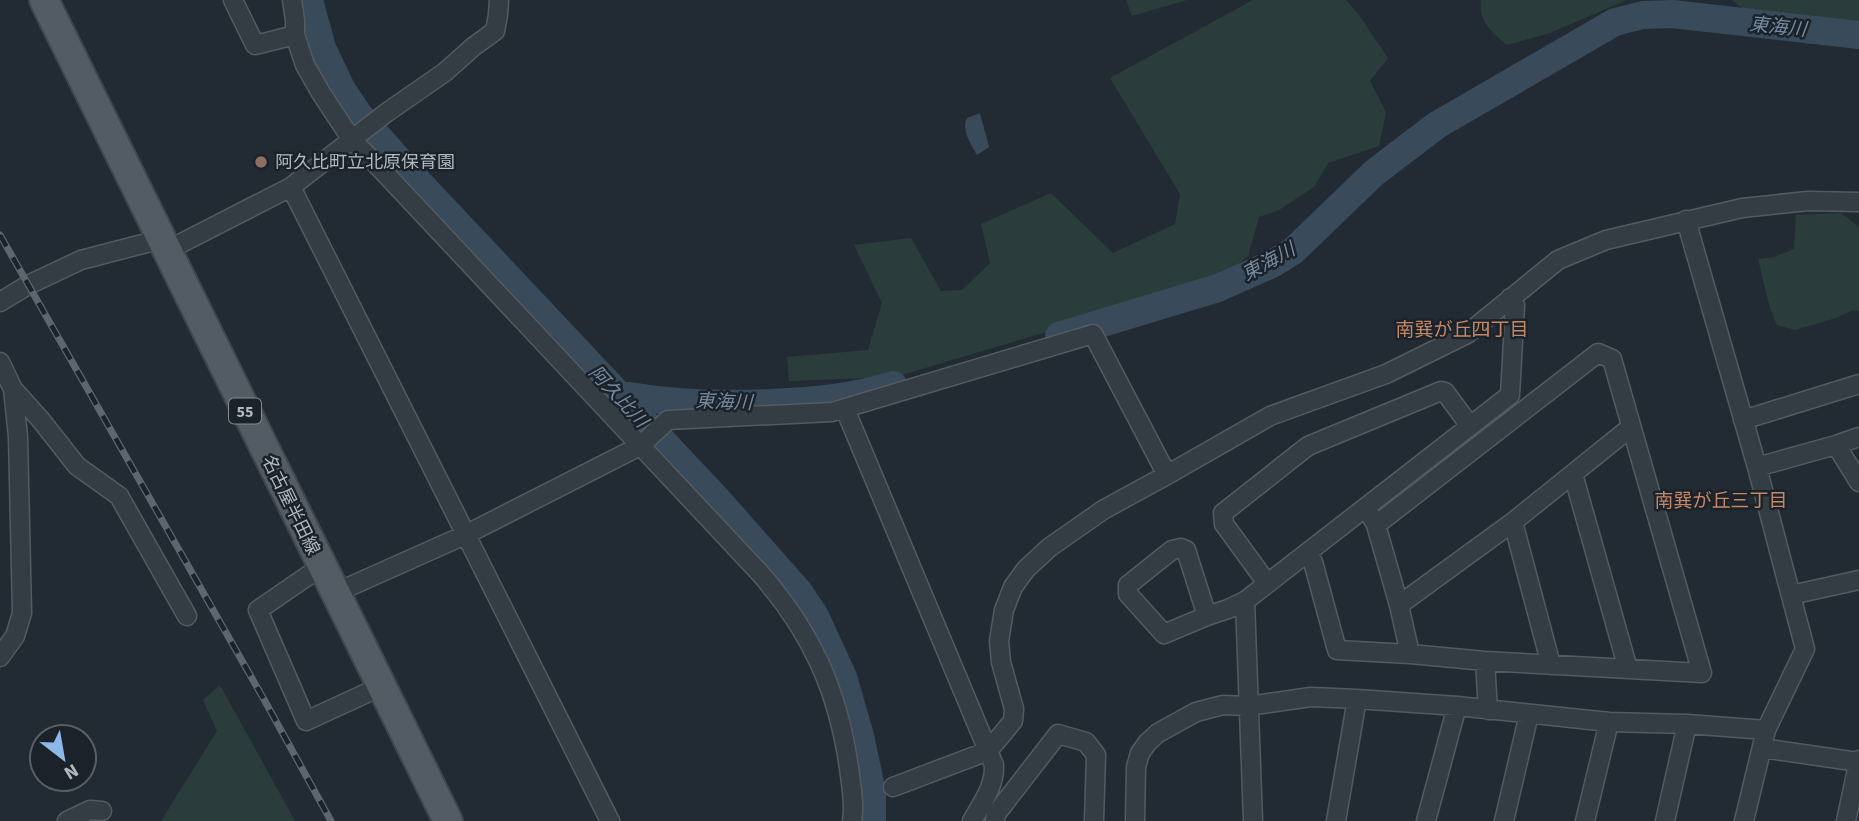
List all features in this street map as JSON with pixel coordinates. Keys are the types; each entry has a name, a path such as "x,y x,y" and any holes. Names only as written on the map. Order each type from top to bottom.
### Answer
{"main road":[{"name":"名古屋半田線","path":"44,0 448,821"}],"street":[{"path":"233,0 255,45 295,35"},
{"path":"292,0 295,35 310,74 352,140 780,596 809,641 824,673 845,745 852,788 852,821"},
{"path":"0,302 28,285 81,260 164,245 291,187 386,113 445,72 472,47 495,31 499,0"},
{"path":"291,187 610,821"},
{"path":"893,787 988,751 1013,720 1014,709 1001,662 999,641 1004,610 1013,587 1026,569 1050,547 1103,510 1270,416 1386,374 1467,334 1558,260 1606,240 1742,208 1808,201 1859,202"},
{"path":"1686,220 1757,467 1805,649 1764,739 1744,821"},
{"path":"1207,616 1186,550 1181,548 1172,550 1128,585 1128,593 1164,634 1245,601 1510,394 1515,305 1510,298"},
{"path":"335,593 465,535 640,446 668,420 832,412 1093,334 1167,475"},
{"path":"1307,553 1313,562 1337,650 1702,673 1612,359 1598,353 1376,525"},
{"path":"0,362 13,389 77,466 119,496 187,616"},
{"path":"1743,420 1859,384"},
{"path":"0,657 15,636 22,613 18,437 13,389"},
{"path":"1267,583 1224,524 1222,516 1308,446 1441,391 1470,426"},
{"path":"845,409 994,765 989,792 972,821"},
{"path":"1399,605 1513,522 1631,427"},
{"path":"1757,467 1859,437"},
{"path":"1836,444 1859,482"},
{"path":"1573,474 1628,669"},
{"path":"1366,507 1376,525 1410,654"},
{"path":"1513,522 1551,665"},
{"path":"321,566 258,610 306,721 382,686"},
{"path":"1791,596 1859,580"},
{"path":"1245,601 1253,821"},
{"path":"1486,661 1488,710"},
{"path":"1135,821 1136,767 1140,753 1158,733 1196,712 1223,705 1248,706 1311,697 1457,706 1609,722 1687,724 1859,761 1846,821"},
{"path":"1336,821 1357,699"},
{"path":"1426,821 1457,706"},
{"path":"1504,821 1529,715"},
{"path":"1585,821 1609,722"},
{"path":"1665,821 1687,724"},
{"path":"995,821 996,814 1058,734 1086,742 1096,755 1094,821"},
{"path":"67,821 90,810 102,811"}],"shaded area":[{"path":"1126,0 1187,0 1132,16"},
{"path":"1253,0 1346,0 1388,58 1370,81 1386,112 1379,146 1328,163 1314,187 1279,210 1259,217 1248,256 1218,281 895,377 789,381 787,357 868,350 882,303 854,245 911,238 941,291 962,290 990,263 981,224 1051,193 1113,253 1175,224 1180,194 1110,78"},
{"path":"1481,0 1627,0 1550,33 1507,45 1491,31 1484,20"},
{"path":"1732,0 1859,0 1859,39 1807,44 1759,21"},
{"path":"1841,213 1859,227 1859,311 1853,310 1795,330 1777,325 1758,259 1774,257 1794,249 1796,215"},
{"path":"220,685 295,821 161,821 217,731 203,700"}],"water":[{"path":"980,113 989,147 977,155 968,137 965,123 967,118"}],"waterway":[{"name":"阿久比川","path":"309,0 322,48 341,88 358,114 409,172 716,498 799,592 815,616 843,677 872,792 872,821"},
{"name":"東海川","path":"1059,336 1218,288 1272,264 1293,251 1374,173 1437,125 1615,22 1643,15 1672,14 1859,35"},
{"name":"東海川","path":"622,397 699,403 770,403 832,398 893,385"}],"railway":[{"path":"0,235 331,821"}],"place":[{"name":"阿久比町立北原保育園","path":"261,162"}],"district":[{"name":"南巽が丘四丁目","path":"1462,329"},
{"name":"南巽が丘三丁目","path":"1721,500"}]}
